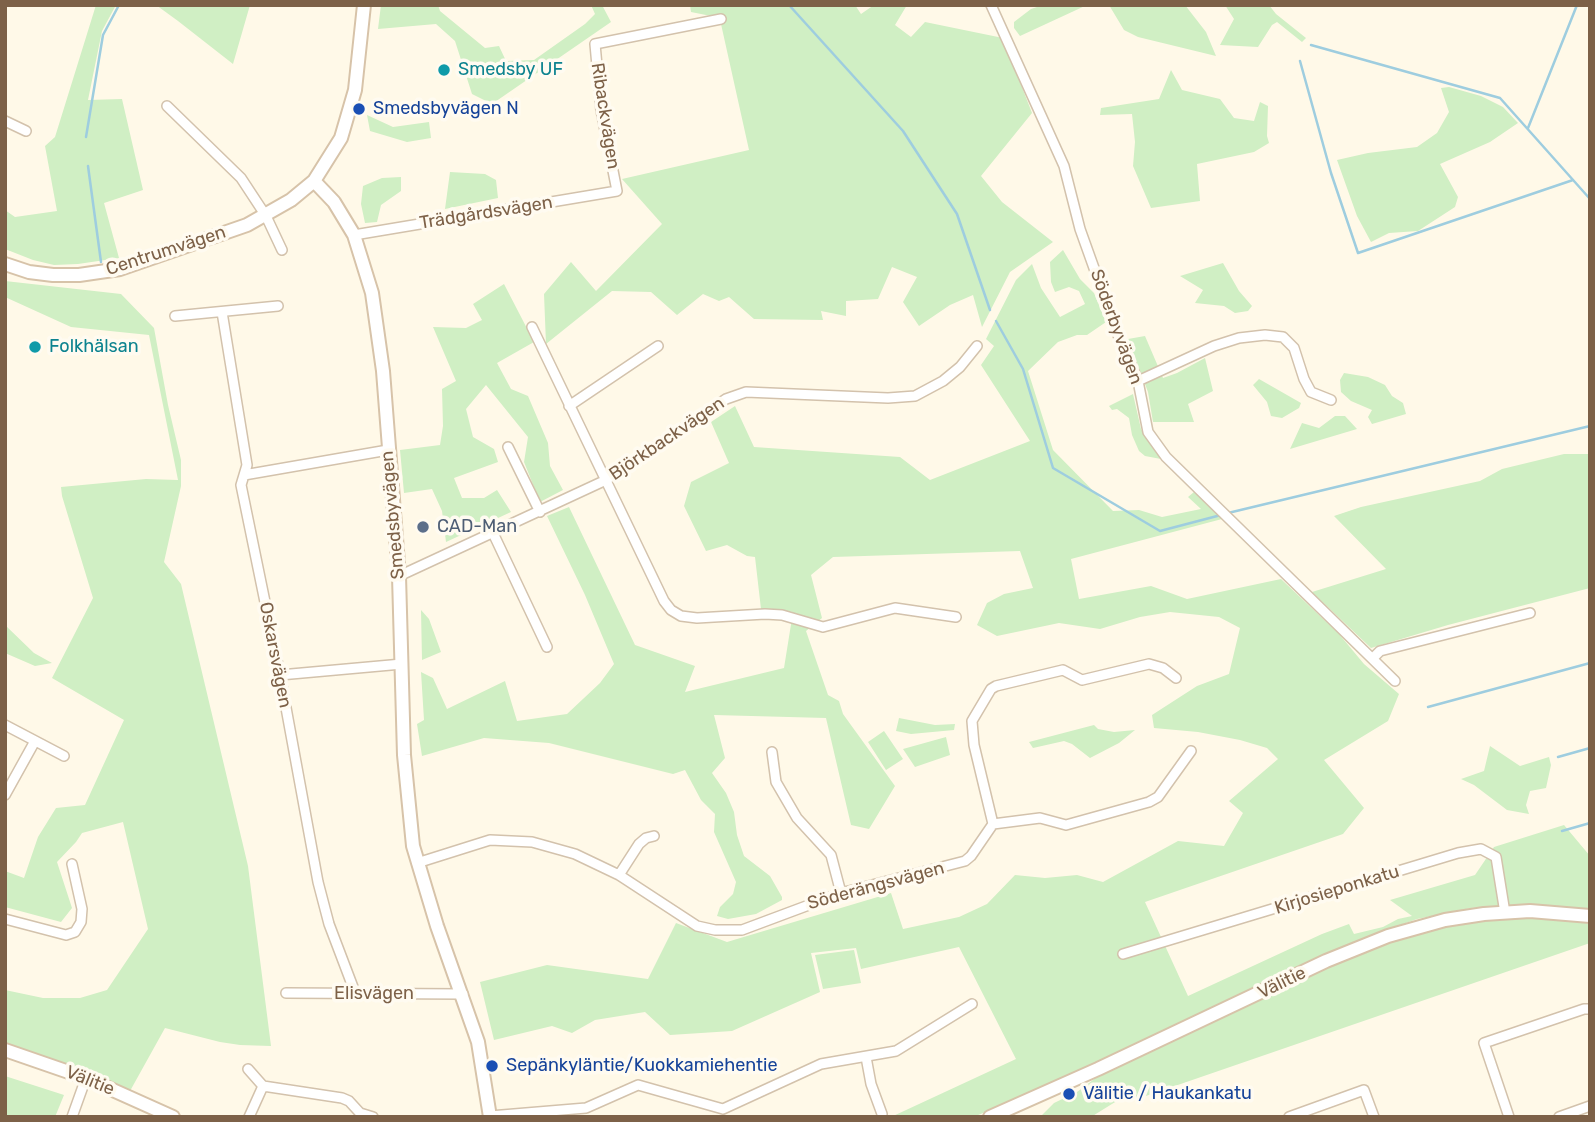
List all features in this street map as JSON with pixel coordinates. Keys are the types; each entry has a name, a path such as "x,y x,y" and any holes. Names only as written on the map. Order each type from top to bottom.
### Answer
{"main road":[{"path":"314,181 331,156 347,121 355,90 364,5"},
{"name":"Centrumvägen","path":"5,264 29,272 53,275 101,273 133,265 247,225 291,200 314,181"},
{"name":"Smedsbyvägen","path":"314,181 334,202 354,235 372,293 383,371 399,576 404,755 416,863 478,1042 490,1116"},
{"name":"Välitie","path":"990,1117 1354,949 1398,933 1445,920 1505,913 1530,911 1590,916"},
{"name":"Välitie","path":"5,1051 86,1078 173,1117"}],"street":[{"name":"Söderbyvägen","path":"991,5 1063,166 1080,229 1118,335 1138,381 1147,432 1166,457 1395,681"},
{"name":"Ribackvägen","path":"617,191 601,110 595,44 721,19"},
{"path":"167,106 241,178 266,216 282,250"},
{"path":"5,121 26,131"},
{"name":"Trädgårdsvägen","path":"354,235 617,191"},
{"path":"175,316 278,306"},
{"name":"Oskarsvägen","path":"222,312 247,465 241,485 280,675 318,882 328,924 356,995"},
{"path":"532,327 664,601 681,616 697,618 774,614 823,627 895,608 956,617"},
{"path":"1138,381 1214,346 1239,338 1265,335 1283,337 1294,348 1311,391 1331,400"},
{"path":"569,406 658,346"},
{"name":"Björkbackvägen","path":"399,576 606,480 726,399 746,392 893,398 915,396 943,381 960,367 977,346"},
{"path":"508,447 540,512"},
{"path":"244,475 388,450"},
{"path":"493,533 547,647"},
{"path":"1373,658 1380,651 1530,613"},
{"path":"280,675 401,664"},
{"path":"1176,678 1163,668 1149,664 1082,680 1063,670 996,685 972,720 974,745 993,824 1040,818 1066,825 1149,802 1158,797 1191,751"},
{"path":"5,725 64,756"},
{"path":"5,795 34,741"},
{"path":"772,752 775,782 797,818 831,855 842,893"},
{"name":"Söderängsvägen","path":"416,863 490,840 532,842 575,854 619,875 697,926 715,930 741,930 808,903 965,861 993,824"},
{"path":"619,875 639,844 654,836"},
{"name":"Kirjosieponkatu","path":"1123,954 1458,853 1481,849 1496,857 1505,913"},
{"path":"5,919 66,935 75,932 81,922 82,909 72,864"},
{"name":"Elisvägen","path":"286,993 463,995"},
{"path":"490,1116 586,1108 638,1085 723,1109 821,1064 896,1051 972,1004"},
{"path":"1509,1117 1484,1044 1584,1009 1590,1010"},
{"path":"866,1057 871,1084 882,1114"},
{"path":"248,1069 262,1086 342,1098 349,1101 360,1113 373,1117"},
{"path":"72,1117 86,1078"},
{"path":"248,1117 262,1086"},
{"path":"1289,1117 1364,1090 1374,1117"},
{"path":"1559,1117 1590,1106"}],"green space":[{"path":"96,5 116,5 102,31 88,100 122,99 143,190 104,203 119,258 54,265 5,249 5,210 15,217 57,211 45,146 55,137"},
{"path":"156,5 250,5 233,64 178,21"},
{"path":"381,5 438,5 440,11 485,48 499,46 506,61 534,60 585,24 595,14 591,5 602,5 611,22 492,104 472,94 455,41 436,24 378,29"},
{"path":"690,5 855,5 861,14 874,5 907,5 895,25 911,37 925,22 1003,38 1032,113 981,176 1002,202 1053,242 1010,272 982,327 973,295 950,305 919,326 903,302 917,277 892,267 878,299 846,301 846,316 821,311 823,320 754,319 729,297 719,301 703,294 677,315 651,292 612,291 546,344 544,294 571,262 596,291 662,224 622,179 749,150 719,15 691,12"},
{"path":"1043,5 1087,5 1020,36 1014,28 1014,22 1031,9"},
{"path":"1109,5 1185,5 1206,32 1216,56 1138,37 1124,30"},
{"path":"1225,5 1269,5 1306,38 1302,42 1277,22 1272,25 1258,47 1220,45 1234,19"},
{"path":"1171,70 1182,90 1220,99 1234,118 1254,121 1260,102 1268,106 1269,143 1254,152 1197,164 1200,201 1151,208 1133,166 1135,142 1132,114 1100,115 1101,108 1159,99"},
{"path":"1449,87 1481,96 1503,107 1518,123 1490,142 1440,164 1458,197 1455,207 1418,231 1389,233 1371,242 1357,216 1337,160 1417,147 1437,133 1449,112 1441,88"},
{"path":"367,115 393,127 429,122 431,138 407,142 370,131"},
{"path":"450,172 485,174 496,180 498,198 445,209"},
{"path":"401,177 401,191 381,205 377,222 365,223 361,204 363,186 382,178"},
{"path":"1063,250 1080,279 1094,293 1106,322 1087,335 1077,335 1058,342 1028,371 1053,450 1113,511 1139,510 1162,517 1201,509 1188,497 1194,492 1222,519 1071,559 1079,599 1151,586 1187,599 1281,579 1339,634 1364,664 1399,694 1388,721 1324,760 1364,808 1343,834 1145,902 1188,996 1349,924 1354,934 1412,916 1390,900 1475,875 1494,847 1564,825 1590,856 1590,909 1531,904 1471,908 1417,919 1321,957 1029,1095 973,1117 891,1117 1016,1059 959,947 861,969 856,948 811,953 820,992 732,1031 670,1035 645,1012 595,1020 572,1033 552,1026 494,1040 480,982 547,965 648,979 676,923 727,942 891,893 903,929 959,917 987,904 1015,875 1045,878 1077,875 1103,882 1178,841 1224,846 1243,813 1229,801 1278,759 1267,748 1240,740 1198,732 1154,728 1152,715 1197,686 1229,674 1240,628 1219,617 1170,612 1140,617 1100,629 1059,623 997,636 977,625 987,603 1004,594 1033,588 1020,551 833,557 811,575 822,618 806,631 828,695 839,701 843,714 895,786 869,829 851,825 826,718 714,715 725,758 712,773 726,793 734,812 737,835 744,856 770,876 782,897 782,900 756,914 728,919 717,916 720,907 733,894 736,882 714,832 715,814 701,800 685,770 673,774 549,743 484,738 422,756 417,724 424,720 421,672 433,678 447,709 505,681 517,721 567,714 600,683 614,664 547,516 569,507 635,645 695,666 685,692 784,668 793,612 761,609 755,557 747,556 727,545 706,551 684,506 691,482 729,463 711,422 735,406 754,447 900,457 930,480 1030,441 981,365 994,346 986,339 1016,280 1032,264 1041,288 1060,317 1085,304 1079,291 1069,287 1055,292 1051,282 1050,262"},
{"path":"1223,263 1239,291 1252,306 1248,311 1235,313 1224,306 1195,303 1203,290 1180,276"},
{"path":"5,281 121,294 154,328 181,460 181,486 164,562 181,584 248,866 271,1046 220,1042 165,1028 130,1091 5,1046 5,990 43,998 80,998 107,990 148,929 123,822 82,833 57,862 72,908 61,922 5,907 5,871 24,878 38,837 56,808 85,805 124,720 52,678 93,598 61,487 146,479 178,480 149,335 71,327 5,297"},
{"path":"504,284 534,342 497,363 511,389 528,396 548,443 550,466 563,490 540,502 524,462 528,437 486,385 466,409 473,437 494,449 498,462 454,478 462,498 484,498 497,490 511,512 446,542 442,511 432,489 404,493 400,450 440,445 443,426 442,389 456,381 433,327 466,328 482,320 473,304"},
{"path":"1145,336 1163,378 1205,358 1213,391 1188,404 1194,422 1153,422 1148,392 1128,339"},
{"path":"1344,373 1368,377 1385,385 1392,396 1403,403 1406,414 1372,424 1368,417 1372,410 1351,401 1341,392 1340,380"},
{"path":"1259,379 1301,403 1299,408 1282,418 1271,416 1267,402 1253,385"},
{"path":"1133,394 1141,429 1161,459 1145,456 1139,451 1129,418 1109,406"},
{"path":"1335,416 1345,416 1357,429 1290,449 1302,423 1319,428"},
{"path":"1564,454 1590,454 1590,588 1371,648 1312,592 1386,569 1334,516 1361,507 1480,481 1502,469"},
{"path":"421,610 429,619 441,652 422,660"},
{"path":"5,625 34,653 52,663 35,666 5,653"},
{"path":"899,718 935,725 955,724 954,730 911,734 896,731"},
{"path":"1094,725 1098,729 1114,732 1135,730 1119,743 1090,758 1064,741 1033,748 1029,742"},
{"path":"884,731 903,759 886,770 868,742"},
{"path":"946,737 950,755 915,767 903,749"},
{"path":"1490,746 1520,766 1549,757 1551,765 1546,788 1530,791 1526,805 1529,814 1507,810 1474,785 1461,779 1484,771"},
{"path":"1510,917 1554,917 1590,924 1590,943 1140,1098 1120,1099 1091,1117 1040,1117 1054,1103 1077,1092 1097,1077 1309,974 1404,935 1461,922"},
{"path":"854,950 861,983 823,989 815,955"},
{"path":"5,1076 64,1095 55,1117 5,1117"}],"waterway":[{"path":"86,137 103,35 119,5"},
{"path":"789,5 903,131 957,214 990,310"},
{"path":"1528,128 1577,5"},
{"path":"1311,45 1500,98 1590,199"},
{"path":"1300,61 1331,173 1358,253 1573,180"},
{"path":"88,166 101,262"},
{"path":"996,321 1023,369 1053,468 1160,531 1221,515"},
{"path":"1228,513 1590,426"},
{"path":"1428,707 1590,663"},
{"path":"1558,757 1590,748"},
{"path":"1562,831 1590,823"}],"place":[{"name":"Smedsby UF","path":"444,70"},
{"name":"Smedsbyvägen N","path":"359,109"},
{"name":"Folkhälsan","path":"35,347"},
{"name":"CAD-Man","path":"423,527"},
{"name":"Sepänkyläntie/Kuokkamiehentie","path":"492,1066"},
{"name":"Välitie / Haukankatu","path":"1069,1094"}]}
